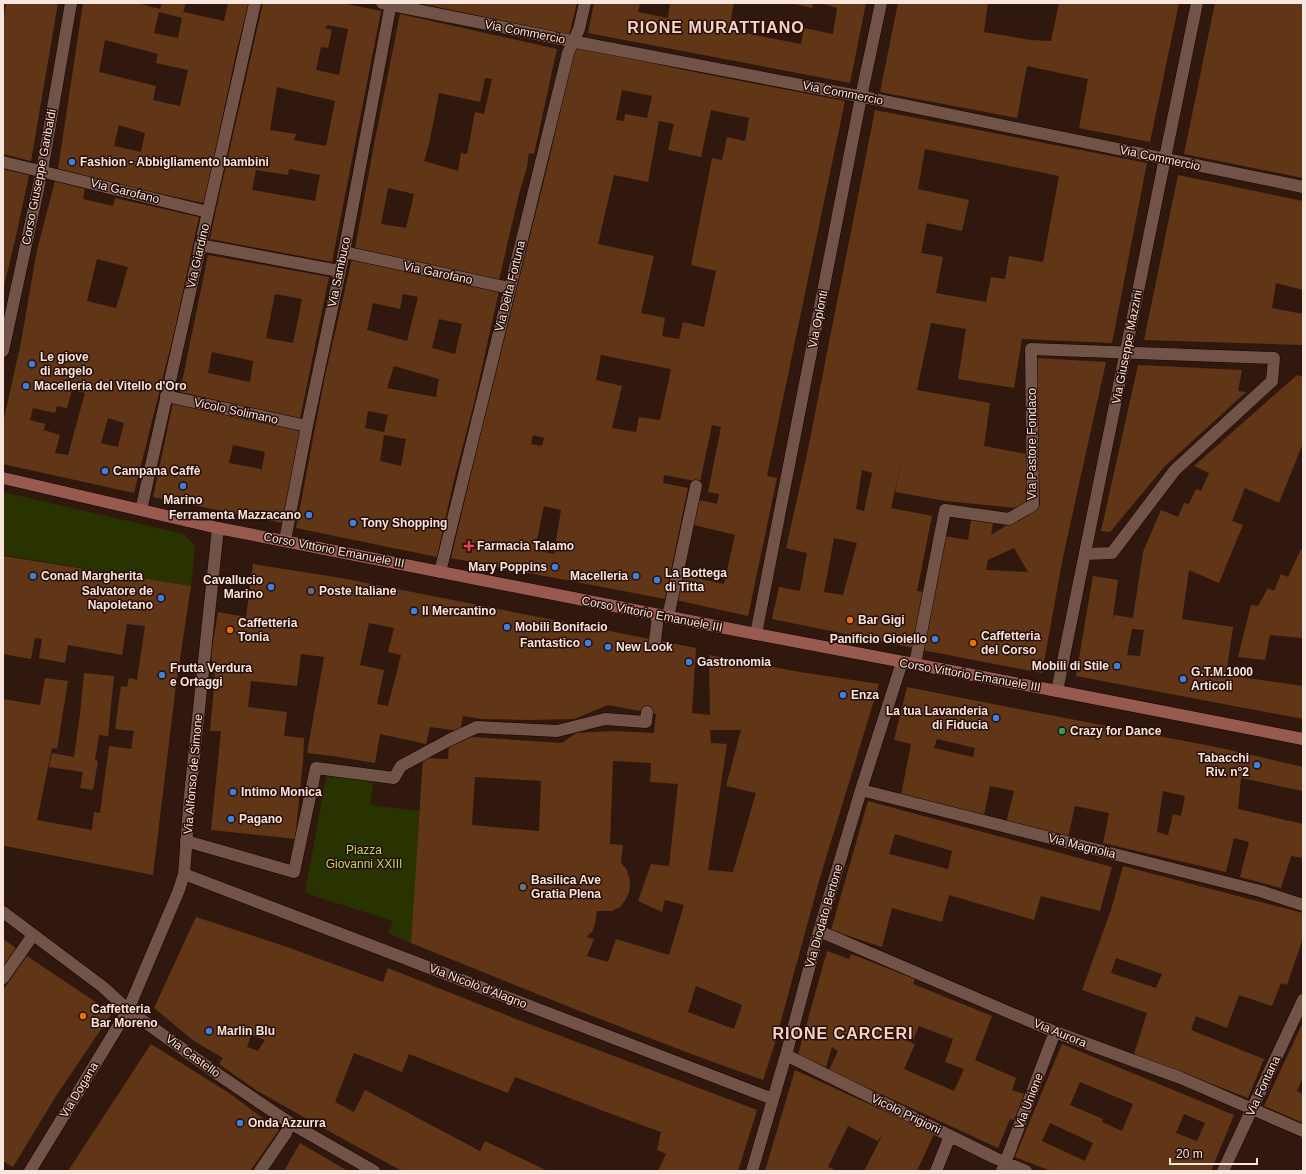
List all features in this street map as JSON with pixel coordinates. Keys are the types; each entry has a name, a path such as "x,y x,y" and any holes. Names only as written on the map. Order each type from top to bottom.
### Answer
{"street":[{"name":"Corso Giuseppe Garibaldi","path":"3,351 42,171 71,3"},
{"name":"Via Giardino","path":"141,510 255,3"},
{"name":"Via Delta Fortuna","path":"440,572 568,53 579,29 585,3"},
{"name":"Via Oplonti","path":"756,634 861,97 881,3"},
{"name":"Via Giuseppe Mazzini","path":"1057,691 1197,3"},
{"name":"Via Commercio","path":"388,4 861,97 1303,187"},
{"name":"Via Sambuco","path":"285,540 306,426 344,252 388,4"},
{"name":"Via Garofano","path":"3,162 208,212"},
{"path":"200,245 339,271"},
{"name":"Via Garofano","path":"344,252 509,288"},
{"name":"Via Pastore Fondaco","path":"915,664 945,510 1010,519 1033,505 1031,349 1126,352"},
{"path":"1085,554 1112,553 1175,470 1272,381 1274,358 1126,352"},
{"name":"Vicolo Solimano","path":"166,396 306,426"},
{"name":"Corso Vittorio Emanuele III","path":"3,478 218,528 285,540 663,616 1303,739"},
{"path":"655,641 663,616 696,486"},
{"name":"Via Alfonso de Simone","path":"128,1010 179,890 184,874 190,796 218,528"},
{"name":"Via Diodato Bertone","path":"752,1171 786,1055 819,931 861,790 902,662"},
{"path":"186,841 294,872 316,768 394,778 401,766 449,740 477,727 557,731 605,720 646,722 647,712"},
{"name":"Via Magnolia","path":"861,790 1260,891 1303,905"},
{"name":"Via Nicolò d'Alagno","path":"184,874 773,1099"},
{"name":"Via Castello","path":"3,912 103,987 128,1010 219,1075 290,1123 374,1171"},
{"name":"Via Aurora","path":"819,931 1055,1032 1181,1078 1303,1131"},
{"path":"3,978 33,935"},
{"name":"Via Fontana","path":"1223,1171 1303,1000"},
{"name":"Via Dogana","path":"30,1171 128,1010"},
{"name":"Via Unione","path":"1004,1167 1055,1032"},
{"name":"Vicolo Prigioni","path":"786,1055 950,1136 1004,1167 1026,1171"},
{"path":"260,1171 286,1133 290,1123"},
{"path":"936,1171 950,1136"}],"green space":[{"path":"3,492 184,534 195,546 191,586 3,555"},
{"name":"Piazza Giovanni XXIII","path":"327,772 374,778 370,805 420,811 411,943 388,933 393,921 305,893"}],"building":[{"path":"6,3 58,3 31,161 3,154 3,23"},
{"path":"83,3 137,3 160,9 162,3 186,3 183,12 224,21 228,3 249,3 237,49 204,203 133,188 58,169","holes":["159,12 182,18 178,38 154,33","105,40 158,54 156,63 188,70 180,106 153,100 156,86 99,72","119,125 145,133 141,152 114,146"]},
{"path":"263,3 342,3 381,11 332,262 210,239","holes":["327,25 348,29 339,75 316,70 321,47 328,48 332,30 317,26 326,28","277,87 335,101 326,146 294,140 296,134 270,130","289,169 320,175 315,201 252,190 256,170 288,175"]},
{"path":"419,3 577,3 569,35"},
{"path":"594,3 640,3 638,12 668,18 670,3 734,3 729,30 801,44 804,28 833,34 837,8 821,3 866,3 850,83 588,33"},
{"path":"791,3 813,3 812,8"},
{"path":"898,3 988,3 984,32 1031,40 1051,41 1059,3 1179,3 1150,142 1079,128 1088,79 1027,66 1017,118 880,92"},
{"path":"1215,3 1303,3 1303,178 1184,154"},
{"path":"400,14 557,49 534,154 529,153 527,167 519,194 499,280 355,248","holes":["485,78 492,79 484,114 475,112 467,154 461,153 458,171 424,161 429,144 439,93 480,102","388,188 414,194 406,228 381,224"]},
{"path":"575,46 684,70 845,101 767,476 777,478 748,616 676,600 681,575 724,584 735,535 694,525 699,500 717,504 719,494 708,492 721,427 712,425 700,482 664,475 663,483 688,488 665,599 451,558 549,160","holes":["622,90 652,96 647,118 625,114 624,121 616,120","711,110 749,118 745,141 727,137 722,160 712,158 691,265 716,271 704,327 683,322 679,339 662,336 665,318 641,313 654,256 598,244 614,175 648,182 659,121 674,124 668,150 701,157","601,355 671,369 660,420 639,417 636,432 612,428 622,386 596,380","533,435 544,438 542,446 531,444","544,506 561,510 554,554 535,550"]},
{"path":"875,110 1147,163 1112,343 1022,339 1014,388 958,379 966,329 931,323 917,390 990,403 984,446 1026,454 1028,503 1016,508 946,501 895,492 903,453 891,508 932,516 917,591 924,592 914,648 772,619 779,587 800,591 807,553 786,548 806,459","holes":["925,149 1059,176 1043,262 1009,256 1005,279 991,277 986,302 936,293 943,257 921,253 927,223 962,231 969,200 918,189","862,470 872,473 864,511 856,509","834,538 857,543 843,595 824,592"]},
{"path":"3,169 29,175 4,286"},
{"path":"1178,175 1303,201 1303,290 1276,283 1272,308 1303,314 1303,345 1144,340"},
{"path":"55,181 85,189 83,199 113,206 115,198 199,217 175,329 134,493 3,464 3,423 21,342 37,250","holes":["97,259 128,267 116,308 87,301","72,390 85,393 68,455 55,453 60,435 44,430 43,434 45,424 30,420 33,408 55,413 57,406 67,408","108,418 124,423 118,447 101,443"]},
{"path":"208,255 329,277 300,419 180,392","holes":["275,294 302,299 293,343 266,338","212,352 253,361 250,382 208,373"]},
{"path":"352,259 499,291 437,557 296,528 325,376","holes":["403,294 418,297 407,341 367,330 373,303 400,309","439,319 462,324 455,354 432,348","394,366 439,379 436,397 387,388","368,411 388,415 384,432 365,428","384,435 406,439 401,466 380,461"]},
{"path":"1035,358 1106,362 1063,557 1042,673 922,650 944,536 968,540 971,520 993,523 991,535 1040,505","holes":["1014,548 1028,572 986,570 988,560"]},
{"path":"1138,365 1242,370 1238,391 1246,392 1165,466 1110,532 1101,531"},
{"path":"1297,375 1303,377 1303,443 1279,503 1245,488 1232,521 1243,525 1219,583 1189,570 1182,619 1233,627 1226,675 1303,686 1303,719 1076,676 1093,576 1118,580 1112,623 1114,615 1133,618 1143,552 1161,510 1178,517 1184,503 1189,504 1196,489 1201,491 1209,473 1194,466","holes":["1132,629 1144,630 1140,656 1127,655"]},
{"path":"173,403 300,430 282,523 153,497","holes":["233,445 265,452 261,473 261,469 229,463"]},
{"path":"1301,549 1303,550 1303,638 1270,635 1265,660 1238,657 1251,605 1258,606 1268,588 1274,591 1281,574 1288,577"},
{"path":"3,556 191,586 176,685 153,875 5,846 3,842 3,699 40,705 45,678 68,681 57,749 52,748 37,820 92,830 94,812 100,813 109,746 131,749 134,731 115,729 121,686 127,687 129,678 137,680 145,626 127,624 122,655 68,645 65,663 39,658 42,639 35,638 31,659 3,654"},
{"path":"253,564 341,578 696,648 692,713 710,715 709,655 800,672 879,684 819,881 775,1043 763,1080 582,1012 411,943 423,758 448,759 449,746 472,737 562,743 576,733 614,731 654,733 656,714 608,705 574,719 482,719 463,716 460,731 430,727 426,744 380,734 375,763 307,753 324,657 301,654 297,686 251,681 248,707 287,712 284,736 304,738 295,839 211,830 221,731 210,731 215,677 211,655 218,612 246,617","holes":["369,623 394,628 388,652 401,655 388,706 377,704 384,670 360,665","710,730 741,730 726,786 756,793 733,872 708,870 727,744 711,743","613,761 651,763 650,782 678,784 669,866 651,864 638,901 662,912 665,900 684,905 669,955 616,939 608,962 587,956 594,939 586,937 592,932 597,911 612,911 620,907 629,892 630,882 627,870 621,863 623,845 610,844","475,777 541,781 539,831 472,825","696,986 742,1005 734,1029 688,1012"]},
{"path":"84,673 114,676 108,736 99,735 95,760 98,761 93,790 80,788 83,772 49,767 52,753 74,757"},
{"path":"907,687 1221,748 1303,767 1302,791 1241,778 1238,809 1303,824 1303,858 1291,856 1281,888 1240,877 1249,842 1234,838 1226,872 1103,843 1109,813 1075,806 1068,837 1006,823 1014,791 990,786 984,815 901,795 911,744 894,740","holes":["937,739 975,748 973,757 934,748","1163,791 1185,796 1181,816 1173,814 1168,835 1157,832"]},
{"path":"868,801 1112,867 1100,911 1041,896 1034,920 949,895 942,922 892,908 882,947 831,930","holes":["895,834 952,851 948,869 889,854"]},
{"path":"1123,866 1303,913 1303,938 1287,985 1281,983 1272,1006 1239,995 1227,1028 1196,1016 1191,1030 1264,1059 1248,1098 1134,1054 1147,1013 1082,990 1111,910","holes":["1116,958 1162,974 1156,988 1111,973"]},
{"path":"196,917 284,946 383,982 388,968 516,1019 757,1110 738,1171 658,1171 666,1154 657,1150 661,1132 515,1077 508,1093 409,1054 402,1072 354,1053 335,1102 354,1112 365,1090 480,1151 485,1141 548,1171 402,1171 256,1090 219,1064 223,1058 194,1041 154,1008","holes":["251,1035 265,1040 258,1051 247,1047"]},
{"path":"3,939 16,948 3,966"},
{"path":"827,951 849,959 851,954 915,979 913,984 992,1016 975,1060 1016,1078 1012,1090 1024,1094 1014,1120 1010,1119 998,1148 829,1070 838,1051 832,1047 826,1067 798,1055","holes":["919,1026 953,1039 945,1062 964,1069 954,1091 904,1069 915,1044 894,1035 895,1032 913,1040"]},
{"path":"27,956 112,1013 56,1096 13,1167 3,1161 3,990"},
{"path":"1303,1022 1303,1077 1297,1091 1303,1094 1303,1123 1264,1106"},
{"path":"151,1044 229,1093 279,1130 250,1171 68,1171"},
{"path":"1062,1044 1234,1115 1211,1171 1051,1171 1015,1157","holes":["1080,1082 1133,1104 1122,1131 1102,1122 1103,1119 1070,1105","1184,1114 1205,1123 1197,1141 1176,1133","1050,1123 1093,1143 1085,1161 1042,1141"]},
{"path":"795,1070 934,1134 917,1171 864,1171 884,1132 878,1141 848,1126 828,1167 838,1171 765,1171"},
{"path":"300,1143 341,1167 348,1171 284,1171"}],"place":[{"name":"Fashion - Abbigliamento bambini","path":"72,162"},
{"name":"Le giove di angelo","path":"32,364"},
{"name":"Macelleria del Vitello d'Oro","path":"26,386"},
{"name":"Campana Caffè","path":"105,471"},
{"name":"Marino","path":"183,486"},
{"name":"Ferramenta Mazzacano","path":"309,515"},
{"name":"Tony Shopping","path":"353,523"},
{"name":"Farmacia Talamo","path":"469,546"},
{"name":"Mary Poppins","path":"555,567"},
{"name":"Conad Margherita","path":"33,576"},
{"name":"Macelleria","path":"636,576"},
{"name":"La Bottega di Titta","path":"657,580"},
{"name":"Cavallucio Marino","path":"271,587"},
{"name":"Poste Italiane","path":"311,591"},
{"name":"Salvatore de Napoletano","path":"161,598"},
{"name":"Il Mercantino","path":"414,611"},
{"name":"Bar Gigi","path":"850,620"},
{"name":"Mobili Bonifacio","path":"507,627"},
{"name":"Caffetteria Tonia","path":"230,630"},
{"name":"Panificio Gioiello","path":"935,639"},
{"name":"Fantastico","path":"588,643"},
{"name":"Caffetteria del Corso","path":"973,643"},
{"name":"New Look","path":"608,647"},
{"name":"Gastronomia","path":"689,662"},
{"name":"Mobili di Stile","path":"1117,666"},
{"name":"Frutta Verdura e Ortaggi","path":"162,675"},
{"name":"G.T.M.1000 Articoli","path":"1183,679"},
{"name":"Enza","path":"843,695"},
{"name":"La tua Lavanderia di Fiducia","path":"996,718"},
{"name":"Crazy for Dance","path":"1062,731"},
{"name":"Tabacchi Riv. n°2","path":"1257,765"},
{"name":"Intimo Monica","path":"233,792"},
{"name":"Pagano","path":"231,819"},
{"name":"Basilica Ave Gratia Plena","path":"523,887"},
{"name":"Caffetteria Bar Moreno","path":"83,1016"},
{"name":"Marlin Blu","path":"209,1031"},
{"name":"Onda Azzurra","path":"240,1123"}],"district":[{"name":"RIONE MURATTIANO","path":"716,27"},
{"name":"RIONE CARCERI","path":"843,1033"}]}
